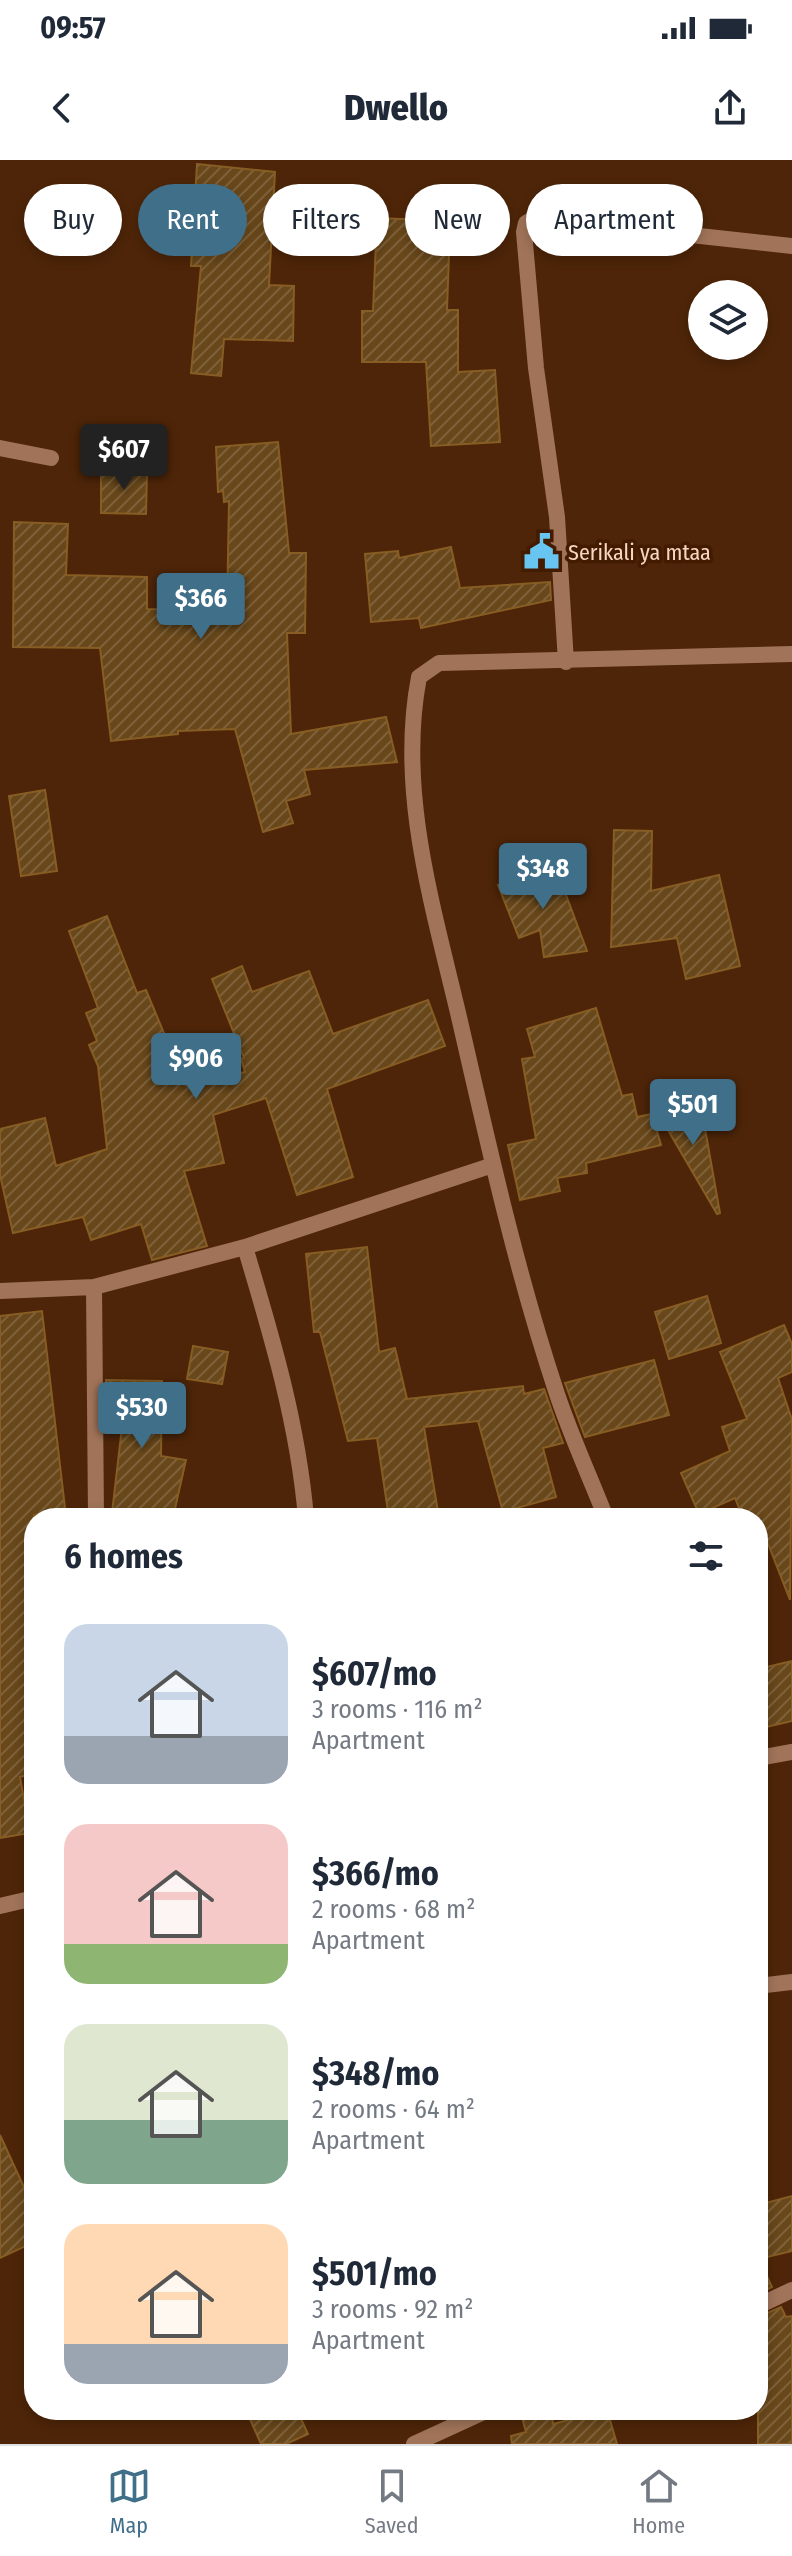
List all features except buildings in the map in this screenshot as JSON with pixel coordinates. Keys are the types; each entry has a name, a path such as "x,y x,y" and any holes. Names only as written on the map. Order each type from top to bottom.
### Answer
{"street":[{"path":"566,662 557,517 536,368 524,232 526,223 535,218 792,246"},
{"path":"0,448 51,458"},
{"path":"602,1508 557,1395 493,1165 429,900 411,776 413,711 419,677 439,663 792,654"},
{"path":"0,1291 94,1287 245,1247 493,1165"},
{"path":"245,1247 281,1368 301,1463 305,1508"},
{"path":"94,1287 96,1508"},
{"path":"768,1756 792,1752"},
{"path":"0,1906 24,1900"},
{"path":"768,1985 792,1982"},
{"path":"768,2301 792,2290"},
{"path":"414,2444 466,2420"}],"place":[{"name":"Serikali ya mtaa","path":"542,552"}]}
